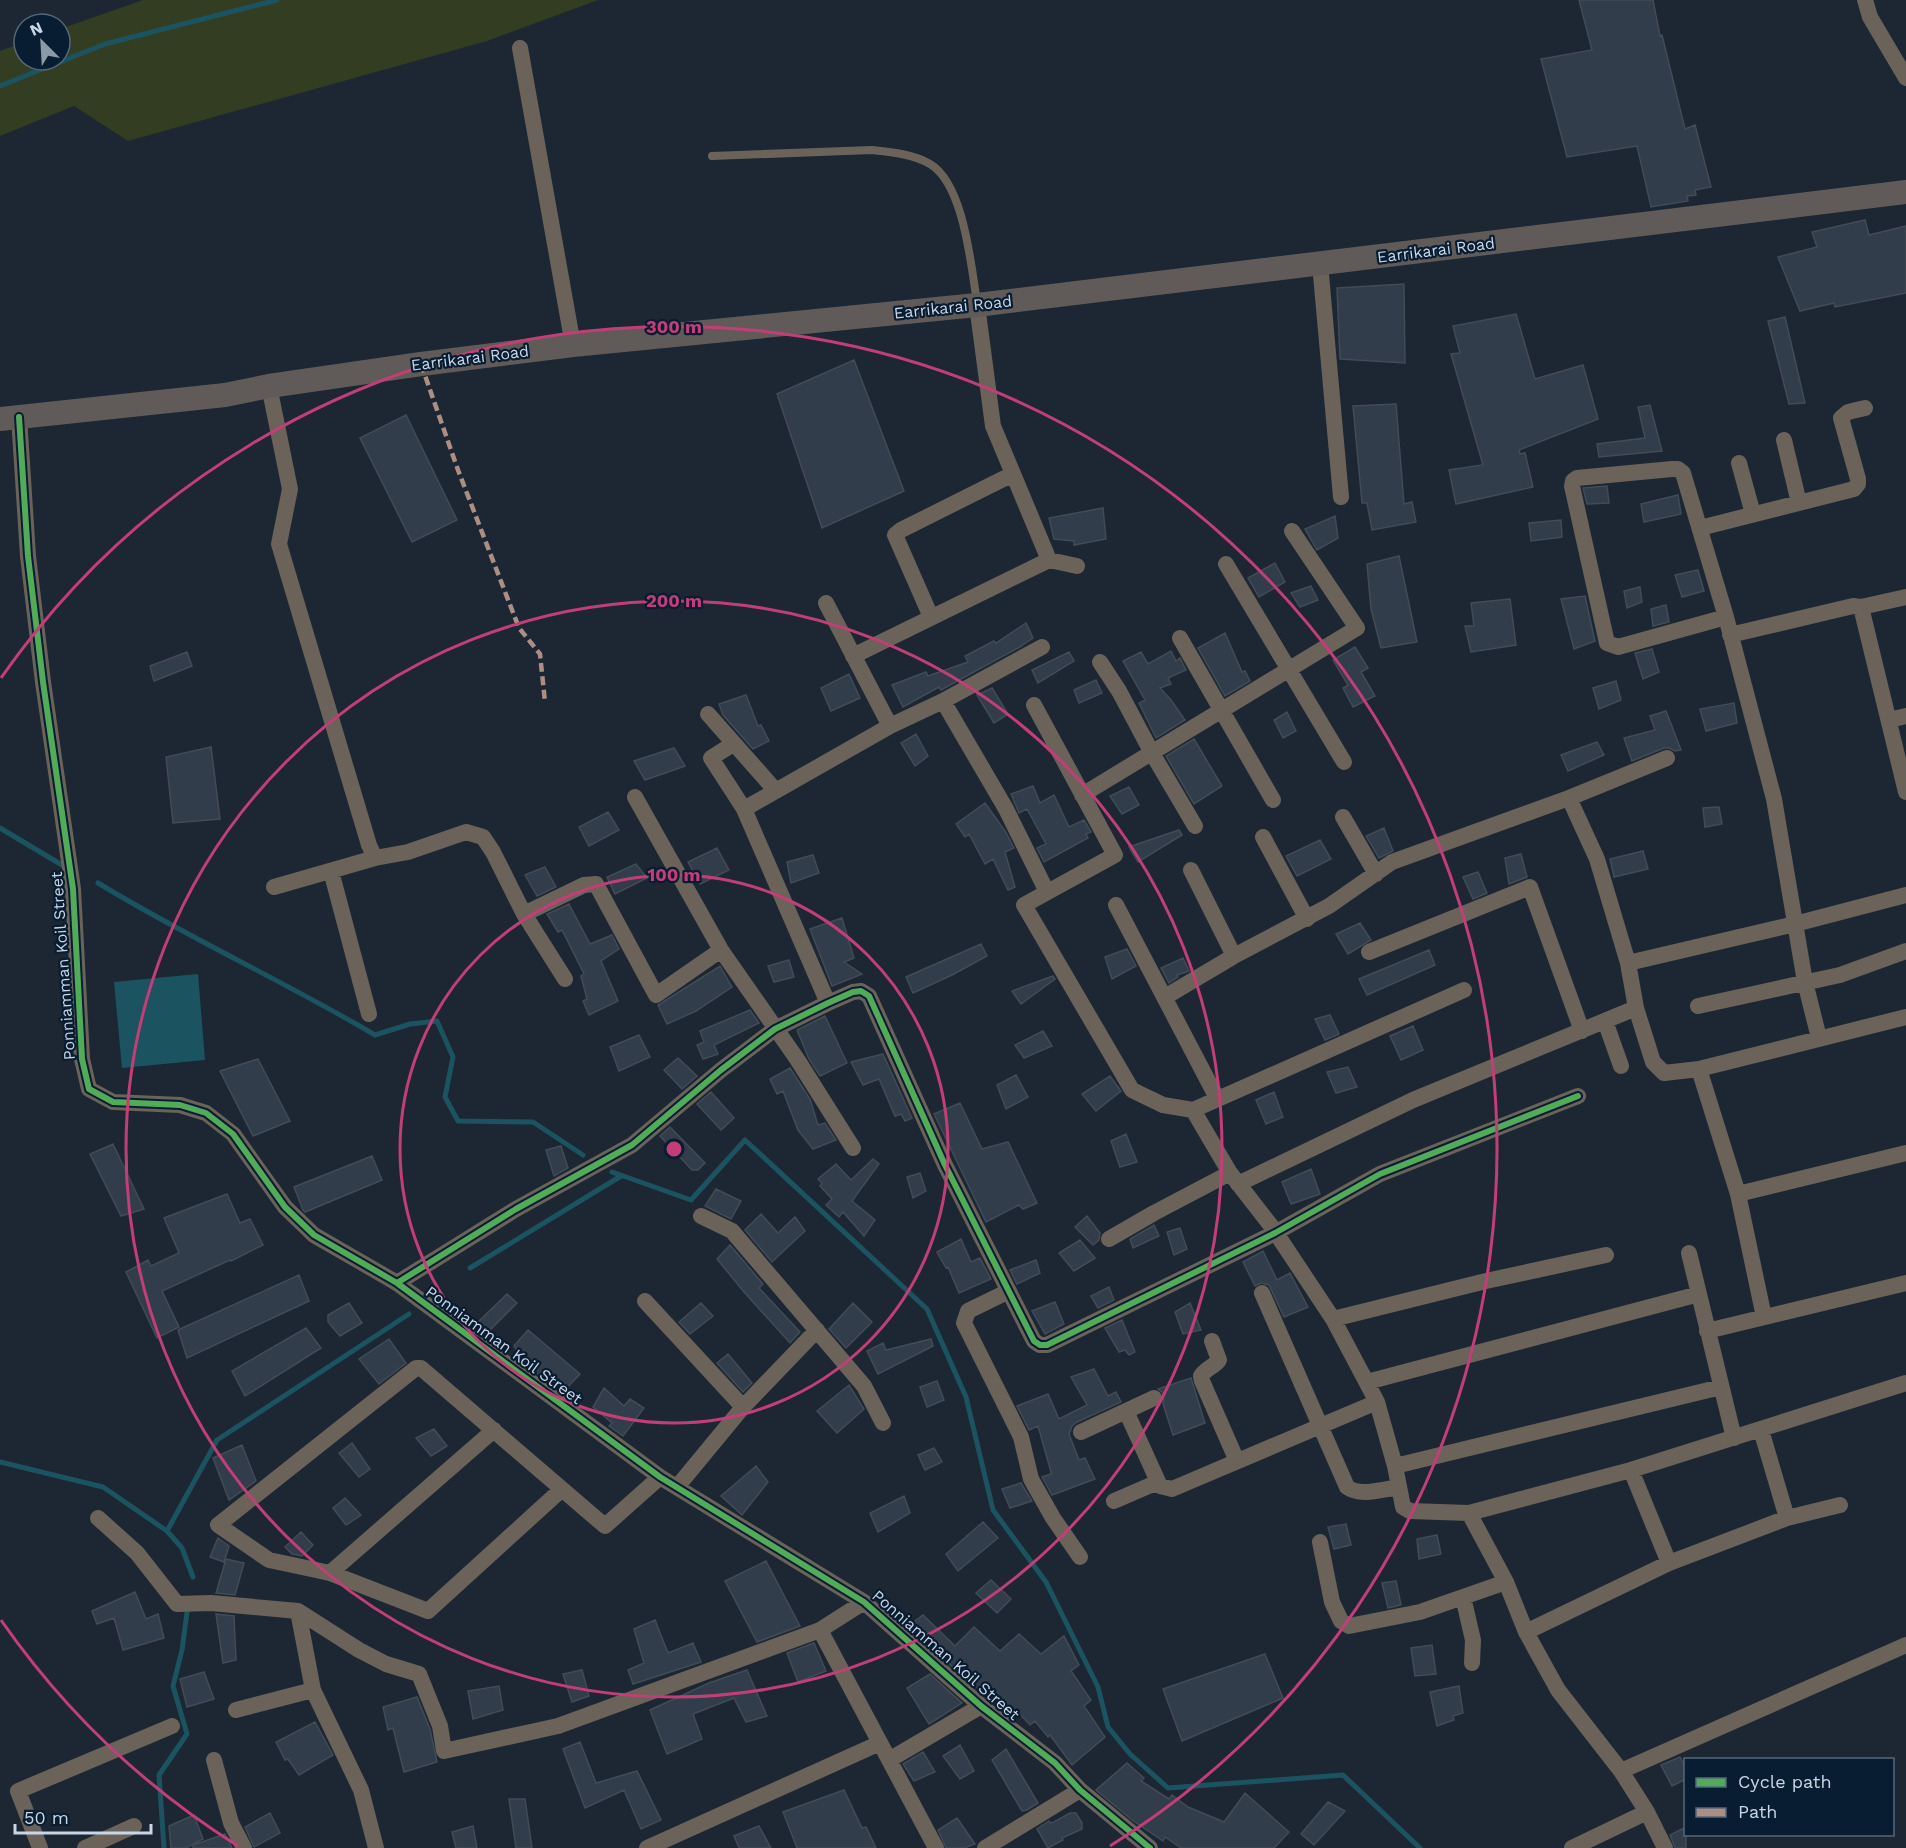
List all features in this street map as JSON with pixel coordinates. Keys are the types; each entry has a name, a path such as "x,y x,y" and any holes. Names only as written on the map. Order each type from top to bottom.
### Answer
{"main road":[{"name":"Earrikarai Road","path":"9,418 225,394 421,364 573,345 977,305 1906,192"}],"street":[{"path":"1864,0 1870,16 1906,78"},
{"path":"520,48 573,345"},
{"path":"1320,264 1341,497"},
{"path":"977,305 993,426 1049,560"},
{"path":"269,386 290,489 279,544 369,845 375,858"},
{"path":"1700,528 1854,489 1858,484 1841,418 1848,412 1865,408"},
{"name":"Ponniamman Koil Street","path":"9,418 43,682 73,889 82,1059 89,1089 113,1102 180,1105 206,1113 233,1134 285,1207 314,1235 397,1283 660,1477 864,1602 981,1706 1055,1763 1080,1790 1150,1848"},
{"path":"1784,440 1799,503"},
{"path":"1739,463 1753,514"},
{"path":"1726,617 1618,647 1607,643 1572,486 1573,481 1577,477 1678,470 1683,473 1726,617 1774,800 1805,982 1819,1038"},
{"path":"931,617 895,535 1013,474"},
{"path":"1082,795 1356,628 1292,531"},
{"path":"853,656 1049,560 1077,566"},
{"path":"1226,564 1344,762"},
{"path":"1730,635 1853,606 1861,607 1906,597"},
{"path":"826,603 890,726"},
{"path":"1861,607 1906,792"},
{"path":"1180,638 1274,800"},
{"path":"744,809 890,726 943,701 1042,647"},
{"path":"1100,662 1196,825"},
{"path":"943,701 1006,809 1047,892"},
{"path":"1034,705 1115,855 1024,904 1132,1090 1162,1105 1193,1110 1464,990"},
{"path":"708,714 776,791"},
{"path":"1889,720 1906,716"},
{"path":"733,744 711,758 744,809 828,1003"},
{"path":"1164,997 1234,956 1329,906 1392,862 1569,798 1667,758"},
{"path":"635,797 721,950 796,1059 853,1148"},
{"path":"1569,798 1597,859 1628,963 1636,1008 1653,1062 1658,1070 1664,1073 1699,1069 1906,1017"},
{"path":"1342,818 1376,874"},
{"path":"274,887 375,858 408,852 466,832 483,837 524,914 565,979"},
{"path":"1263,837 1307,919"},
{"path":"1191,870 1234,956"},
{"path":"331,871 369,1014"},
{"path":"524,914 584,885 596,884 656,995 721,950"},
{"path":"1369,952 1530,887 1582,1031"},
{"path":"1628,963 1906,895"},
{"path":"1116,905 1217,1098"},
{"path":"1698,1006 1840,975 1906,951"},
{"path":"397,1283 516,1209 632,1145 721,1070 775,1029 853,992 861,991 869,996 945,1165 1034,1341 1040,1345 1047,1345 1275,1233 1380,1174 1578,1096"},
{"path":"1109,1239 1154,1213 1413,1100 1636,1008"},
{"path":"1605,1022 1621,1066"},
{"path":"1699,1069 1738,1194 1764,1317"},
{"path":"1193,1110 1234,1178 1275,1233 1333,1319 1377,1402 1404,1507 1410,1511 1469,1513 1631,1470 1905,1386"},
{"path":"1738,1194 1906,1153"},
{"path":"701,1216 732,1231 864,1386 883,1423"},
{"path":"1689,1253 1734,1438"},
{"path":"1333,1319 1486,1281 1606,1255"},
{"path":"1707,1330 1906,1283"},
{"path":"1009,1291 968,1311 964,1323 1021,1437 1031,1479 1053,1518 1080,1557"},
{"path":"1262,1293 1347,1487 1360,1492 1399,1487"},
{"path":"1366,1382 1699,1294"},
{"path":"645,1301 743,1407"},
{"path":"677,1487 743,1407 817,1330"},
{"path":"1212,1341 1219,1360 1216,1365 1205,1370 1201,1376 1202,1381 1237,1461"},
{"path":"561,1490 428,1611 330,1573 269,1560 218,1525 416,1368 421,1368 605,1526 660,1477"},
{"path":"1395,1466 1721,1387"},
{"path":"1081,1432 1154,1398"},
{"path":"1126,1411 1160,1486 1172,1489 1377,1402"},
{"path":"330,1573 494,1430"},
{"path":"1761,1430 1787,1518"},
{"path":"1631,1470 1669,1563"},
{"path":"1114,1501 1158,1482"},
{"path":"1526,1632 1669,1563 1787,1518 1840,1505"},
{"path":"1469,1513 1506,1582 1526,1632 1558,1690 1621,1771 1647,1812 1665,1848"},
{"path":"98,1518 137,1553 177,1604 211,1603 298,1611 359,1650 387,1664 419,1674 440,1726 444,1751 558,1726 820,1630 864,1602"},
{"path":"1320,1542 1332,1602 1341,1621 1349,1626 1420,1612 1506,1582"},
{"path":"1463,1597 1473,1640 1472,1664"},
{"path":"298,1611 313,1690 361,1790 376,1848"},
{"path":"820,1630 936,1848"},
{"path":"1621,1771 1906,1645"},
{"path":"236,1710 313,1690"},
{"path":"889,1760 981,1706"},
{"path":"40,1848 18,1791 172,1726"},
{"path":"648,1848 880,1743"},
{"path":"214,1760 231,1823 244,1848"},
{"path":"986,1848 1080,1790"},
{"path":"1572,1848 1647,1812"},
{"path":"84,1848 134,1826"}],"lane":[{"path":"712,156 872,150 898,153 931,164 944,178 962,217 977,305"}],"green space":[{"path":"143,0 598,0 487,41 128,141 74,106 0,136 0,51 12,46 12,72 72,72 72,25"}],"water":[{"path":"198,974 205,1060 122,1068 114,982"}],"building":[{"path":"1579,0 1653,0 1660,36 1662,35 1685,129 1695,125 1711,187 1695,190 1696,195 1687,196 1688,201 1651,207 1637,146 1567,157 1541,59 1592,50"},
{"path":"1865,220 1869,235 1906,226 1906,293 1835,307 1834,303 1800,311 1778,257 1817,247 1812,232"},
{"path":"1404,284 1405,363 1340,359 1337,288"},
{"path":"1516,314 1535,379 1583,365 1598,419 1519,450 1520,454 1525,453 1533,487 1456,504 1449,470 1483,465 1451,354 1460,353 1453,326"},
{"path":"1785,317 1805,403 1789,404 1768,321"},
{"path":"854,360 904,491 822,528 777,394"},
{"path":"1396,404 1404,504 1412,502 1416,522 1372,530 1367,503 1362,503 1353,406"},
{"path":"1650,405 1662,451 1599,457 1597,444 1645,438 1638,407"},
{"path":"406,415 457,520 412,542 360,438"},
{"path":"1607,486 1609,503 1587,504 1583,488"},
{"path":"1678,495 1681,514 1644,522 1641,504"},
{"path":"1103,508 1106,539 1074,545 1074,541 1054,539 1049,518"},
{"path":"1335,516 1338,538 1317,550 1305,529"},
{"path":"1561,520 1562,537 1531,541 1529,523"},
{"path":"1399,556 1417,642 1381,648 1371,609 1367,564"},
{"path":"1275,563 1285,582 1259,597 1248,578"},
{"path":"1698,570 1704,591 1682,597 1675,575"},
{"path":"1311,586 1318,600 1300,607 1291,593"},
{"path":"1640,587 1642,602 1627,608 1624,591"},
{"path":"1585,596 1595,641 1574,649 1561,599"},
{"path":"1510,599 1516,645 1471,652 1465,626 1474,626 1471,603"},
{"path":"1666,605 1669,622 1653,626 1651,609"},
{"path":"1026,623 1033,638 941,690 939,687 903,707 892,685 926,672 928,676 968,662 965,656 994,641 996,643"},
{"path":"1225,633 1242,672 1245,671 1250,681 1225,696 1198,648"},
{"path":"1355,647 1368,668 1361,672 1375,696 1353,707 1343,688 1348,685 1333,660"},
{"path":"1652,649 1659,672 1643,679 1635,653"},
{"path":"1171,651 1176,661 1180,658 1186,670 1168,678 1171,684 1160,688 1185,720 1156,738 1139,703 1145,700 1123,661 1141,652 1148,664"},
{"path":"187,652 192,666 154,681 150,666"},
{"path":"1069,652 1074,661 1038,683 1032,670"},
{"path":"849,674 860,698 831,711 821,688"},
{"path":"1096,680 1102,693 1079,703 1074,690"},
{"path":"1616,681 1621,700 1599,709 1593,688"},
{"path":"992,688 1008,714 994,723 977,695"},
{"path":"746,695 758,726 761,725 769,741 753,749 723,715 719,704"},
{"path":"1734,703 1737,723 1706,731 1700,709"},
{"path":"1666,711 1681,750 1664,748 1632,761 1624,738 1655,730 1650,716"},
{"path":"1287,712 1296,731 1283,738 1274,720"},
{"path":"916,734 928,756 915,766 901,743"},
{"path":"1194,739 1222,786 1194,804 1166,756"},
{"path":"1597,742 1604,755 1568,771 1561,755"},
{"path":"211,747 220,819 173,823 166,757"},
{"path":"674,748 685,766 645,780 634,761"},
{"path":"1033,786 1040,803 1054,795 1069,827 1084,820 1091,832 1086,834 1088,838 1044,862 1037,848 1046,844 1027,809 1019,813 1011,794"},
{"path":"1129,787 1139,805 1122,814 1110,796"},
{"path":"985,803 1014,848 1005,852 1015,887 1008,890 993,859 985,864 969,834 965,837 956,824"},
{"path":"1719,807 1722,824 1705,827 1703,808"},
{"path":"608,812 619,830 589,846 579,827"},
{"path":"1384,828 1393,851 1379,858 1366,836"},
{"path":"1179,830 1182,835 1138,862 1129,847"},
{"path":"1320,840 1331,859 1297,876 1286,856"},
{"path":"717,848 729,870 700,884 688,862"},
{"path":"1643,851 1648,869 1614,877 1610,859"},
{"path":"1521,854 1527,877 1509,884 1505,858"},
{"path":"813,855 819,873 791,883 787,862"},
{"path":"636,864 647,878 615,894 607,877"},
{"path":"545,867 556,887 537,896 525,875"},
{"path":"1478,872 1487,893 1473,899 1463,877"},
{"path":"569,904 590,944 612,935 619,949 601,961 618,1001 589,1015 583,1001 587,999 581,976 584,974 562,930 558,932 547,914"},
{"path":"842,918 854,958 844,962 862,974 832,986 810,929"},
{"path":"1360,923 1371,940 1348,954 1336,934"},
{"path":"981,944 987,956 913,993 906,977"},
{"path":"1127,949 1136,966 1112,979 1105,957"},
{"path":"1429,950 1435,965 1367,995 1359,979"},
{"path":"1183,958 1189,971 1177,975 1178,977 1169,983 1161,968"},
{"path":"789,960 794,977 774,982 768,966"},
{"path":"720,966 732,987 696,1011 667,1024 658,1005"},
{"path":"1053,976 1055,979 1021,1004 1012,991"},
{"path":"750,1010 759,1023 714,1045 718,1054 703,1059 697,1045 704,1042 700,1031"},
{"path":"1330,1015 1339,1034 1325,1040 1315,1019"},
{"path":"825,1016 847,1063 820,1076 809,1059 797,1030"},
{"path":"1413,1026 1423,1050 1401,1060 1390,1036"},
{"path":"1043,1031 1052,1046 1024,1058 1015,1045"},
{"path":"639,1035 650,1057 619,1071 610,1047"},
{"path":"883,1054 912,1118 905,1121 901,1114 895,1116 879,1079 863,1085 851,1062"},
{"path":"678,1058 697,1076 682,1089 664,1070"},
{"path":"258,1059 290,1121 253,1136 220,1071"},
{"path":"1348,1067 1357,1087 1336,1093 1327,1072"},
{"path":"790,1068 810,1099 818,1125 825,1123 836,1140 813,1149 798,1130 783,1091 777,1094 770,1079"},
{"path":"1016,1075 1028,1097 1006,1109 997,1085"},
{"path":"1110,1076 1121,1091 1096,1111 1082,1094"},
{"path":"711,1092 734,1118 721,1130 697,1104"},
{"path":"1274,1092 1283,1117 1266,1124 1256,1100"},
{"path":"960,1103 982,1149 1008,1142 1037,1203 1023,1209 1019,1205 986,1222 934,1114"},
{"path":"670,1127 705,1163 698,1170 692,1170 660,1136"},
{"path":"1126,1134 1137,1162 1120,1167 1111,1141"},
{"path":"113,1144 144,1209 121,1216 90,1154"},
{"path":"561,1146 568,1168 554,1176 546,1150"},
{"path":"372,1156 382,1180 305,1212 303,1210 294,1187"},
{"path":"873,1159 879,1164 852,1201 875,1220 864,1236 843,1212 839,1217 826,1205 832,1199 820,1186 822,1183 818,1179 836,1164 851,1180"},
{"path":"1311,1169 1320,1194 1291,1204 1282,1182"},
{"path":"920,1173 926,1191 913,1198 907,1177"},
{"path":"716,1189 741,1201 731,1219 705,1206"},
{"path":"227,1194 240,1223 250,1219 263,1245 162,1291 179,1327 157,1338 126,1272 148,1260 151,1266 179,1253 164,1218"},
{"path":"761,1214 778,1233 795,1217 805,1231 772,1262 745,1230"},
{"path":"1087,1216 1100,1233 1099,1240 1093,1245 1075,1227"},
{"path":"1154,1225 1159,1236 1133,1248 1130,1239"},
{"path":"1180,1228 1187,1249 1174,1255 1167,1232"},
{"path":"961,1239 971,1262 980,1258 991,1279 959,1293 948,1267 946,1268 937,1252"},
{"path":"1080,1240 1095,1258 1074,1271 1059,1253"},
{"path":"730,1245 763,1284 759,1288 800,1332 790,1343 717,1259"},
{"path":"1263,1251 1277,1280 1290,1273 1308,1307 1284,1317 1269,1285 1261,1283 1255,1286 1243,1262"},
{"path":"1036,1260 1040,1273 1017,1284 1010,1270"},
{"path":"299,1275 309,1301 187,1358 178,1330"},
{"path":"1109,1287 1114,1300 1098,1308 1091,1296"},
{"path":"507,1294 517,1303 486,1334 476,1324"},
{"path":"1055,1302 1064,1324 1045,1334 1032,1311"},
{"path":"349,1303 362,1323 340,1336 328,1322 328,1315"},
{"path":"701,1303 713,1316 690,1334 679,1322"},
{"path":"853,1303 872,1322 846,1348 829,1329"},
{"path":"1190,1303 1201,1330 1183,1334 1175,1312"},
{"path":"1122,1320 1135,1352 1129,1355 1125,1350 1119,1352 1105,1328"},
{"path":"306,1328 321,1348 245,1396 232,1371"},
{"path":"528,1330 580,1374 564,1391 548,1375 545,1379 535,1372 514,1346"},
{"path":"389,1339 406,1363 379,1384 359,1359"},
{"path":"931,1339 933,1346 878,1374 867,1351 883,1343 886,1350"},
{"path":"728,1354 752,1383 743,1392 717,1363"},
{"path":"1094,1369 1108,1396 1116,1392 1121,1402 1072,1426 1069,1434 1079,1460 1085,1458 1095,1479 1052,1495 1042,1477 1051,1472 1038,1426 1029,1430 1017,1406 1048,1394 1059,1419 1087,1405 1071,1377"},
{"path":"1191,1378 1205,1423 1173,1435 1163,1404 1164,1394 1158,1389"},
{"path":"937,1381 944,1400 927,1407 920,1387"},
{"path":"849,1385 864,1409 837,1433 817,1411"},
{"path":"604,1388 624,1406 630,1399 644,1408 623,1436 609,1426 612,1423 593,1407"},
{"path":"434,1429 447,1446 431,1456 416,1438"},
{"path":"352,1443 370,1469 359,1477 339,1453"},
{"path":"242,1445 256,1481 229,1500 213,1458"},
{"path":"934,1448 942,1462 925,1470 918,1455"},
{"path":"756,1466 768,1482 742,1515 721,1496"},
{"path":"1021,1483 1032,1501 1010,1508 1002,1489"},
{"path":"904,1496 910,1513 878,1532 870,1513"},
{"path":"345,1498 361,1515 346,1525 333,1508"},
{"path":"983,1522 998,1538 958,1571 946,1554"},
{"path":"1346,1524 1351,1545 1334,1549 1328,1527"},
{"path":"301,1532 313,1545 302,1556 292,1554 285,1547"},
{"path":"1437,1535 1441,1554 1419,1559 1417,1539"},
{"path":"218,1538 229,1546 224,1562 210,1557"},
{"path":"226,1559 244,1563 235,1595 216,1593"},
{"path":"766,1561 800,1626 757,1642 725,1581"},
{"path":"991,1580 1011,1599 997,1613 976,1593"},
{"path":"1396,1581 1401,1605 1388,1608 1382,1583"},
{"path":"135,1592 146,1619 158,1614 164,1638 123,1650 114,1618 97,1624 92,1611"},
{"path":"216,1614 234,1616 236,1660 223,1663"},
{"path":"923,1615 955,1646 974,1627 1000,1651 1019,1634 1041,1654 1064,1636 1079,1665 1071,1671 1091,1700 1084,1706 1105,1737 1072,1765 1050,1735 1048,1737 1035,1721 1030,1725 1018,1712 1012,1717 948,1663 910,1625"},
{"path":"655,1620 668,1653 693,1643 701,1662 633,1684 628,1670 644,1663 634,1629"},
{"path":"814,1643 826,1671 798,1682 787,1653"},
{"path":"1432,1645 1436,1674 1415,1676 1411,1648"},
{"path":"1265,1654 1283,1698 1182,1741 1163,1689"},
{"path":"582,1670 589,1696 572,1702 563,1674"},
{"path":"747,1670 767,1716 746,1722 734,1698 693,1714 702,1739 667,1754 650,1710 709,1683"},
{"path":"204,1672 214,1699 187,1707 180,1679"},
{"path":"930,1674 962,1703 929,1724 907,1688"},
{"path":"499,1686 503,1710 473,1719 468,1691"},
{"path":"1459,1686 1463,1713 1453,1716 1454,1720 1437,1726 1430,1692"},
{"path":"417,1697 430,1729 437,1762 404,1772 393,1728 388,1730 383,1707"},
{"path":"315,1722 333,1755 299,1775 288,1759 285,1760 276,1742"},
{"path":"580,1742 596,1783 637,1771 661,1820 641,1829 624,1790 585,1808 563,1749"},
{"path":"960,1745 974,1771 960,1779 943,1756"},
{"path":"1006,1749 1038,1803 1027,1810 1022,1811 992,1760"},
{"path":"923,1752 935,1772 914,1781 903,1764"},
{"path":"1680,1757 1684,1765 1684,1780 1672,1786 1661,1765"},
{"path":"1127,1763 1144,1778 1141,1781 1169,1799 1172,1795 1188,1807 1224,1822 1245,1793 1289,1832 1274,1848 1181,1848 1165,1837 1163,1841 1132,1820 1096,1790"},
{"path":"844,1790 862,1828 866,1827 876,1848 797,1848 783,1812"},
{"path":"509,1799 525,1799 532,1848 516,1848"},
{"path":"1328,1802 1345,1811 1314,1845 1301,1834"},
{"path":"270,1813 280,1833 254,1847 245,1827"},
{"path":"1070,1813 1076,1813 1082,1823 1082,1829 1062,1838 1063,1840 1048,1848 1037,1829 1049,1821 1054,1822"},
{"path":"194,1815 203,1839 186,1848 171,1848 169,1826"},
{"path":"957,1818 975,1844 964,1848 946,1848 938,1830"},
{"path":"473,1826 477,1848 456,1848 452,1832"},
{"path":"759,1826 771,1848 739,1848 734,1836"},
{"path":"1684,1828 1686,1848 1675,1848 1670,1835"},
{"path":"225,1834 232,1848 193,1848 193,1845"}],"waterway":[{"path":"0,86 105,44 277,0"},
{"path":"0,828 62,865"},
{"path":"98,883 375,1035 410,1024 437,1021 453,1057 445,1097 458,1121 533,1122 583,1155"},
{"path":"612,1172 691,1200 745,1140 927,1309 966,1397 993,1510 1046,1582 1098,1687 1108,1727 1130,1754 1168,1788 1343,1775 1420,1848"},
{"path":"470,1268 621,1176"},
{"path":"167,1531 217,1440 409,1314"},
{"path":"0,1462 103,1487 167,1531 182,1548 193,1577"},
{"path":"164,1848 159,1775 187,1734 173,1686 182,1650 188,1605"}],"marked path":[{"path":"421,364 458,470 519,628 540,654 545,702"}],"cycle path":[{"path":"19,417 28,556 43,682 73,889 82,1059 89,1089 113,1102 180,1105 206,1113 233,1134 285,1207 314,1235 397,1283 660,1477 864,1602 981,1706 1055,1763 1080,1790 1150,1848"},
{"path":"397,1283 516,1209 632,1145 721,1070 775,1029 853,992 861,991 869,996 945,1165 1034,1341 1040,1345 1047,1345 1275,1233 1380,1174 1578,1096"}]}
